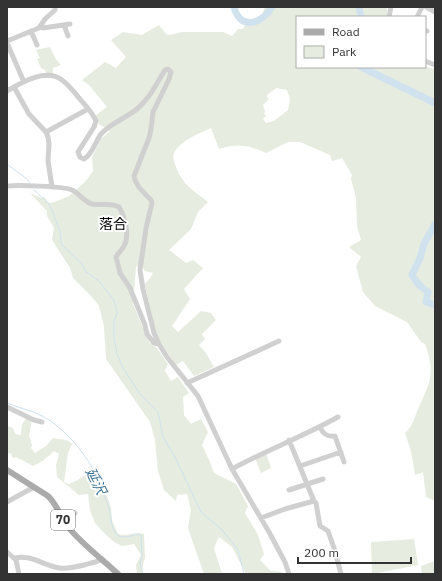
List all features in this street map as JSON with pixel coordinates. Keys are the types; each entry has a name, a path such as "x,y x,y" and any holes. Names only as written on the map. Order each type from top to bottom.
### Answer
{"main road":[{"name":"70","path":"7,470 50,498 65,523 118,574"}],"street":[{"path":"40,27 45,19 56,10 55,7"},
{"path":"418,16 422,7"},
{"path":"426,7 435,12"},
{"path":"24,82 7,42 40,27 43,28 67,24 68,36"},
{"path":"31,31 37,46"},
{"path":"7,91 24,82 46,75 57,77 71,88 96,121 94,127 78,152 80,158 84,159 89,155 102,133 108,127 133,112 145,101 152,92 164,70 168,69 171,72 153,112 152,129 134,176 134,180 137,185 152,203 146,228 140,270 143,289 154,333 159,344 167,357 198,396 232,469 285,562 289,574"},
{"path":"14,87 28,114 46,132 49,144 48,161 52,187"},
{"path":"46,132 88,109"},
{"path":"50,172 59,187"},
{"path":"7,186 59,187 72,190 91,204 114,205 119,207 124,221 126,236 125,244 116,257 116,262 120,273 130,288 145,325 147,334 154,343 159,344"},
{"path":"187,383 279,341"},
{"path":"7,407 34,420 42,422"},
{"path":"232,469 338,417"},
{"path":"320,427 327,436 335,436 344,462"},
{"path":"289,440 316,503 320,526 328,531 332,541 341,574"},
{"path":"300,466 341,452"},
{"path":"289,490 323,479"},
{"path":"7,502 34,487"},
{"path":"261,518 285,509 314,501"},
{"path":"65,523 76,513"},
{"path":"7,552 15,558 19,574"},
{"path":"15,558 31,558 61,568 72,568 102,559"}],"green space":[{"path":"265,7 387,7 387,16 296,16 296,68 426,67 435,69 435,501 426,497 423,472 415,475 411,451 405,433 413,422 426,392 431,371 428,354 425,344 421,342 407,322 375,306 363,292 356,266 361,257 349,247 361,240 357,226 356,198 351,179 352,175 342,158 332,161 330,155 300,142 288,142 266,153 254,148 243,146 232,146 219,149 211,128 182,143 175,151 175,164 183,180 190,188 208,202 198,212 191,229 169,250 186,263 193,260 203,268 184,289 190,299 172,326 178,332 201,311 211,313 216,320 202,334 205,339 199,345 206,353 214,367 194,376 183,361 176,365 159,340 153,322 145,284 153,273 145,271 140,264 136,267 133,304 149,342 157,348 168,364 165,371 171,381 178,377 189,393 183,397 184,415 191,424 201,419 208,432 202,445 214,473 236,484 248,506 245,513 258,535 264,554 260,560 271,571 282,572 283,574 246,574 232,547 219,537 214,548 222,574 204,574 188,528 191,510 187,494 177,495 176,501 164,490 158,471 155,440 150,422 106,359 104,326 99,306 73,278 70,268 52,240 54,228 47,216 47,211 30,193 41,198 44,197 49,203 55,202 69,196 85,182 93,171 92,157 101,139 110,131 99,124 96,115 107,107 89,85 82,80 105,62 116,68 126,57 111,40 123,32 142,35 159,25 166,34 170,35 182,32 223,32 232,36 238,29 243,29 248,20 254,20 263,15","holes":["276,88 287,90 290,99 288,110 274,121 266,123 263,119 266,116 264,114 265,111 263,105 269,99 266,96"]},
{"path":"50,47 55,58 61,65 53,68 53,74 46,73 45,70 41,68 37,59 40,58 36,50"},
{"path":"27,417 32,419 29,436 32,445 31,448 35,453 46,446 53,438 66,440 72,444 68,453 64,482 69,484 85,475 102,481 111,508 112,520 118,534 144,534 145,558 142,574 137,574 136,565 141,555 134,544 122,546 114,542 95,523 90,510 88,494 79,495 57,477 56,465 59,454 54,451 44,460 33,466 16,457 13,458 11,453 7,454 7,426 13,428 15,434 21,435 22,424"},
{"path":"266,453 271,468 261,473 255,458"},
{"path":"414,539 418,565 372,574 371,542"},
{"path":"435,561 435,574 422,574 421,566"}],"waterway":[{"path":"234,7 237,15 241,20 246,22 257,21 263,18 272,7"},
{"path":"359,7 361,16"},
{"path":"363,68 435,103"},
{"path":"7,164 30,183"},
{"path":"34,190 49,204 60,232 63,246 83,265 85,271 99,281 113,299 117,313 114,321 114,338 117,354 123,368 140,394 158,412 163,437 175,457 201,512 222,530 238,550 244,574"},
{"path":"435,224 424,244 420,258 412,275 419,285 428,292 426,302 435,305"},
{"name":"延沢","path":"7,403 38,414 60,429 78,446 97,477 108,505 116,534 121,537 141,535 142,556 140,564 143,574"}],"district":[{"name":"落合","path":"113,224"}]}
